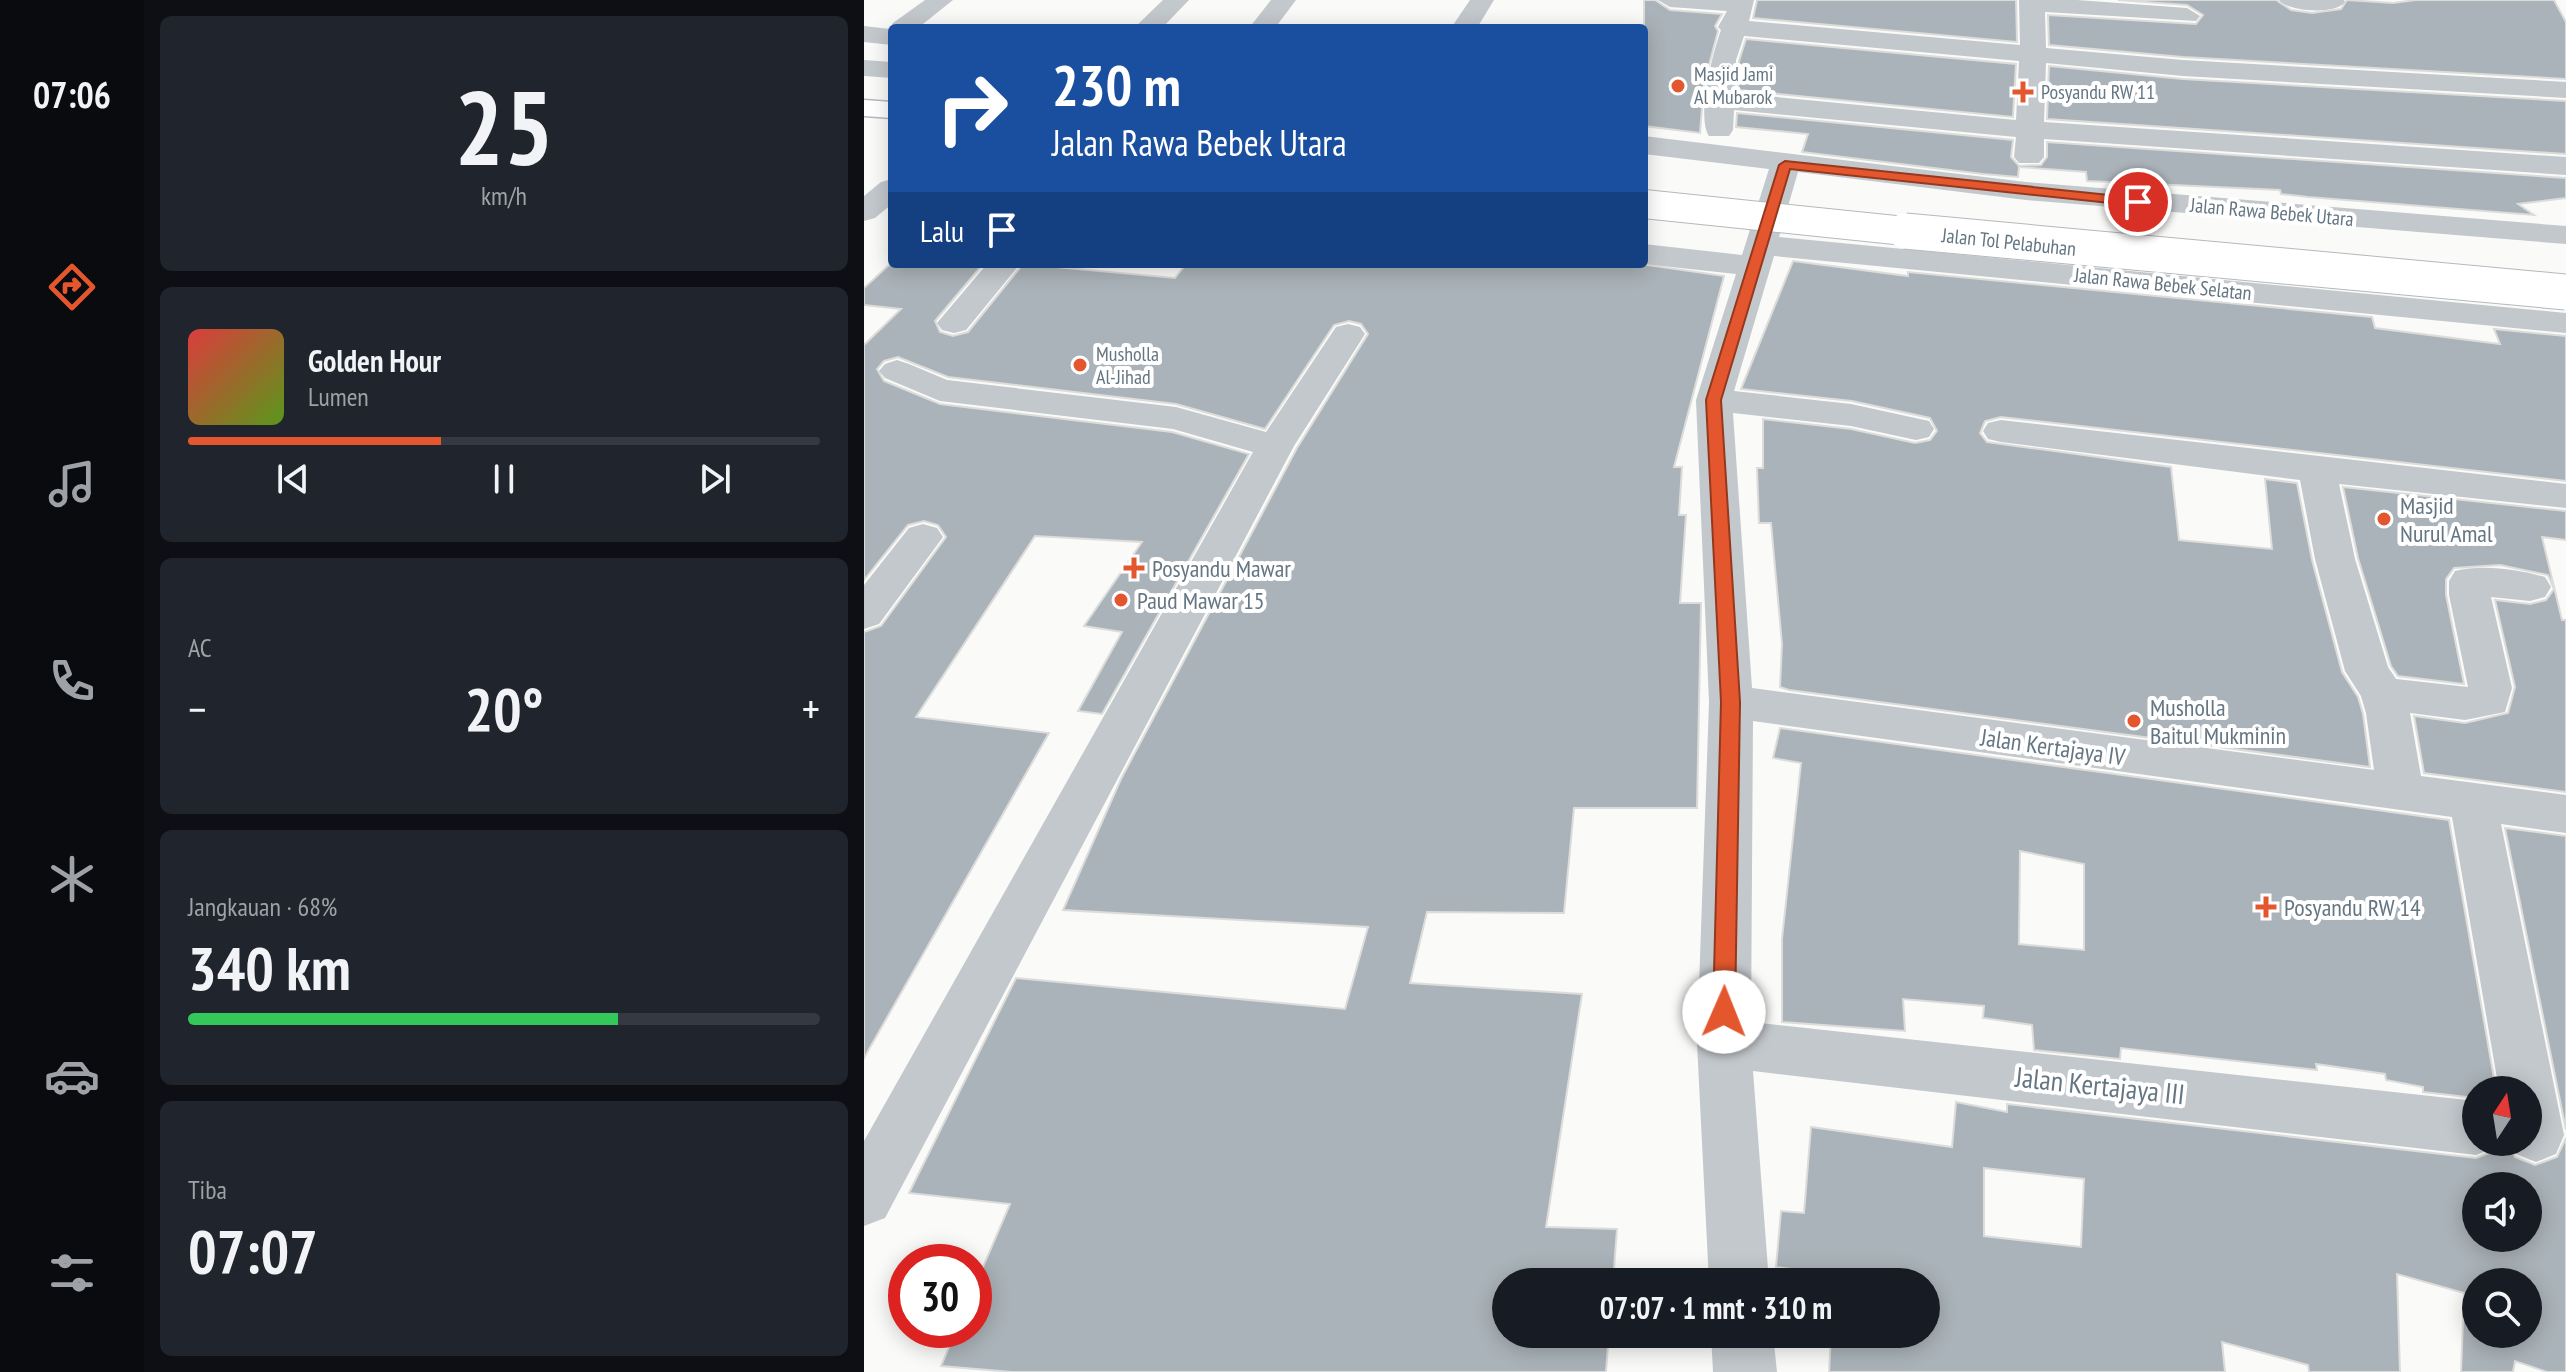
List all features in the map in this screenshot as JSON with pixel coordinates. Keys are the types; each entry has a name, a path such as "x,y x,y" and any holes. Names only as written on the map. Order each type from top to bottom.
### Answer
{"highway":[{"path":"864,108 888,110"},
{"name":"Jalan Tol Pelabuhan","path":"1648,176 2003,214 2566,262"},
{"name":"Jalan Tol Pelabuhan","path":"1648,204 1996,241 2566,292"}],"street":[{"path":"908,24 941,0"},
{"path":"1151,24 1177,0"},
{"path":"1265,24 1284,0"},
{"path":"1467,24 1482,0"},
{"path":"1670,0 2032,68 2317,73 2566,90"},
{"path":"2291,0 2333,2"},
{"path":"2026,191 2031,130 2032,2 2186,8 2194,69"},
{"path":"1718,155 1723,60 1739,11"},
{"path":"864,34 888,34"},
{"path":"864,68 888,70"},
{"path":"2002,78 2032,68"},
{"path":"1719,100 2031,130 2135,169 2558,188"},
{"name":"Jalan Rawa Bebek Utara","path":"1648,146 1785,165 2026,191 2135,169 2531,233 2566,235"},
{"path":"1738,1268 1724,1043 1731,702 1714,400 1785,165"},
{"path":"864,170 888,172"},
{"path":"864,212 888,191"},
{"path":"2531,233 2566,308"},
{"name":"Jalan Rawa Bebek Selatan","path":"1648,254 1757,255 2566,323"},
{"path":"954,323 1001,268"},
{"path":"864,1198 1275,446 1348,334"},
{"path":"897,371 940,390 1176,418 1275,446"},
{"path":"1714,400 1851,415 1916,429"},
{"path":"2001,431 2317,470 2566,496"},
{"path":"2317,470 2335,559 2367,671 2382,693 2401,794"},
{"path":"864,614 923,537"},
{"path":"2382,693 2465,704 2489,700 2492,689 2479,646 2470,581 2530,587"},
{"name":"Jalan Kertajaya IV","path":"1731,702 2566,814"},
{"path":"2473,803 2528,1076"},
{"name":"Jalan Kertajaya III","path":"1724,1043 2462,1126"},
{"path":"1743,1348 1745,1372"}],"building":[{"path":"1644,0 1655,0 1670,10 1722,14 1715,26 1718,31 1704,84 1700,133 1648,126 1648,24 1644,24"},
{"path":"1757,0 2016,0 2017,42 1753,18"},
{"path":"2118,0 2276,0 2291,10 2312,13 2341,9 2347,0 2393,3 2416,0 2554,0 2566,22 2566,79 2183,57 2049,45 2048,15 2196,24 2203,15 2187,5"},
{"path":"1746,39 2016,64 2013,117 1738,90 1739,61"},
{"path":"2049,66 2183,79 2566,101 2566,154 2047,119"},
{"path":"1737,113 2013,140 2011,157 2019,166 2041,165 2047,157 2047,142 2566,178 2566,198 2518,204 2534,215 2308,197 2281,194 2280,190 2087,181 2086,172 2019,167 2018,177 1983,174 1802,152 1808,134 1736,127"},
{"path":"1793,261 1908,276 1908,272 2372,317 2375,328 2500,344 2494,329 2566,336 2566,481 2001,417 1985,421 1980,433 1987,442 2171,467 2179,540 2272,549 2265,479 2297,483 2312,560 2342,672 2358,697 2363,714 2370,767 1789,690 1780,687 1782,644 1771,523 1759,523 1757,468 1763,468 1763,419 1851,429 1915,443 1930,440 1937,431 1930,418 1852,401 1741,389"},
{"path":"1648,265 1724,276 1674,467 1682,467 1679,515 1686,515 1680,603 1701,603 1697,808 1574,808 1564,913 1427,912 1410,983 1582,994 1546,1227 1617,1229 1614,1268 1492,1268 1492,1348 1608,1348 1606,1372 1012,1372 941,1366 948,1348 992,1348 992,1246 1010,1204 909,1193 1016,978 1345,1009 1368,927 1063,910 1121,779 1297,448 1368,334 1361,324 1349,321 1334,325 1265,429 1176,404 948,377 898,357 884,361 877,369 884,381 940,404 1172,432 1249,454 1102,714 1078,711 1122,632 1084,626 1142,542 1035,536 916,717 1049,733 864,1058 864,632 881,626 946,537 938,525 924,521 908,525 864,580 864,345 901,309 864,305 864,288 888,266 980,268 935,321 940,332 953,336 968,332 1020,268 1066,268 1175,278 1183,268 1648,268"},
{"path":"2343,487 2566,511 2566,540 2542,537 2562,620 2566,620 2566,792 2424,773 2414,716 2465,723 2508,713 2515,687 2495,600 2530,604 2546,600 2554,589 2548,575 2500,565 2454,568 2446,579 2446,595 2464,684 2398,676 2391,666 2358,558"},
{"path":"1780,728 2449,820 2494,1076 2462,1076 2462,1096 2423,1092 2423,1087 2386,1080 2385,1074 2316,1064 2317,1070 2121,1048 2120,1059 2034,1050 2032,1025 1983,1018 1984,1006 1903,999 1905,1031 1782,1022 1782,939 1801,763 1773,758","holes":["2020,851 2084,864 2084,950 2019,944"]},
{"path":"2505,828 2566,836 2566,1130"},
{"path":"1956,1102 2007,1112 2007,1104 2476,1158 2515,1156 2535,1165 2557,1157 2566,1138 2566,1372 2547,1372 2515,1361 2513,1372 2461,1372 2462,1346 2542,1348 2542,1268 2462,1268 2462,1292 2397,1274 2400,1372 2309,1372 2308,1365 2222,1342 2225,1372 1829,1372 1830,1348 1940,1348 1940,1268 1776,1267 1781,1211 1804,1213 1811,1127 1952,1147","holes":["1984,1168 2084,1179 2081,1247 1984,1236"]}],"place":[{"name":"Masjid Jami Al Mubarok","path":"1678,86"},
{"name":"Posyandu RW 11","path":"2023,92"},
{"name":"Musholla Al-Jihad","path":"1080,365"},
{"name":"Masjid Nurul Amal","path":"2384,519"},
{"name":"Posyandu Mawar","path":"1134,568"},
{"name":"Paud Mawar 15","path":"1121,600"},
{"name":"Musholla Baitul Mukminin","path":"2134,721"},
{"name":"Posyandu RW 14","path":"2266,907"}],"route":[{"path":"1724,1012 1731,702 1714,400 1785,165 2138,202"}]}
